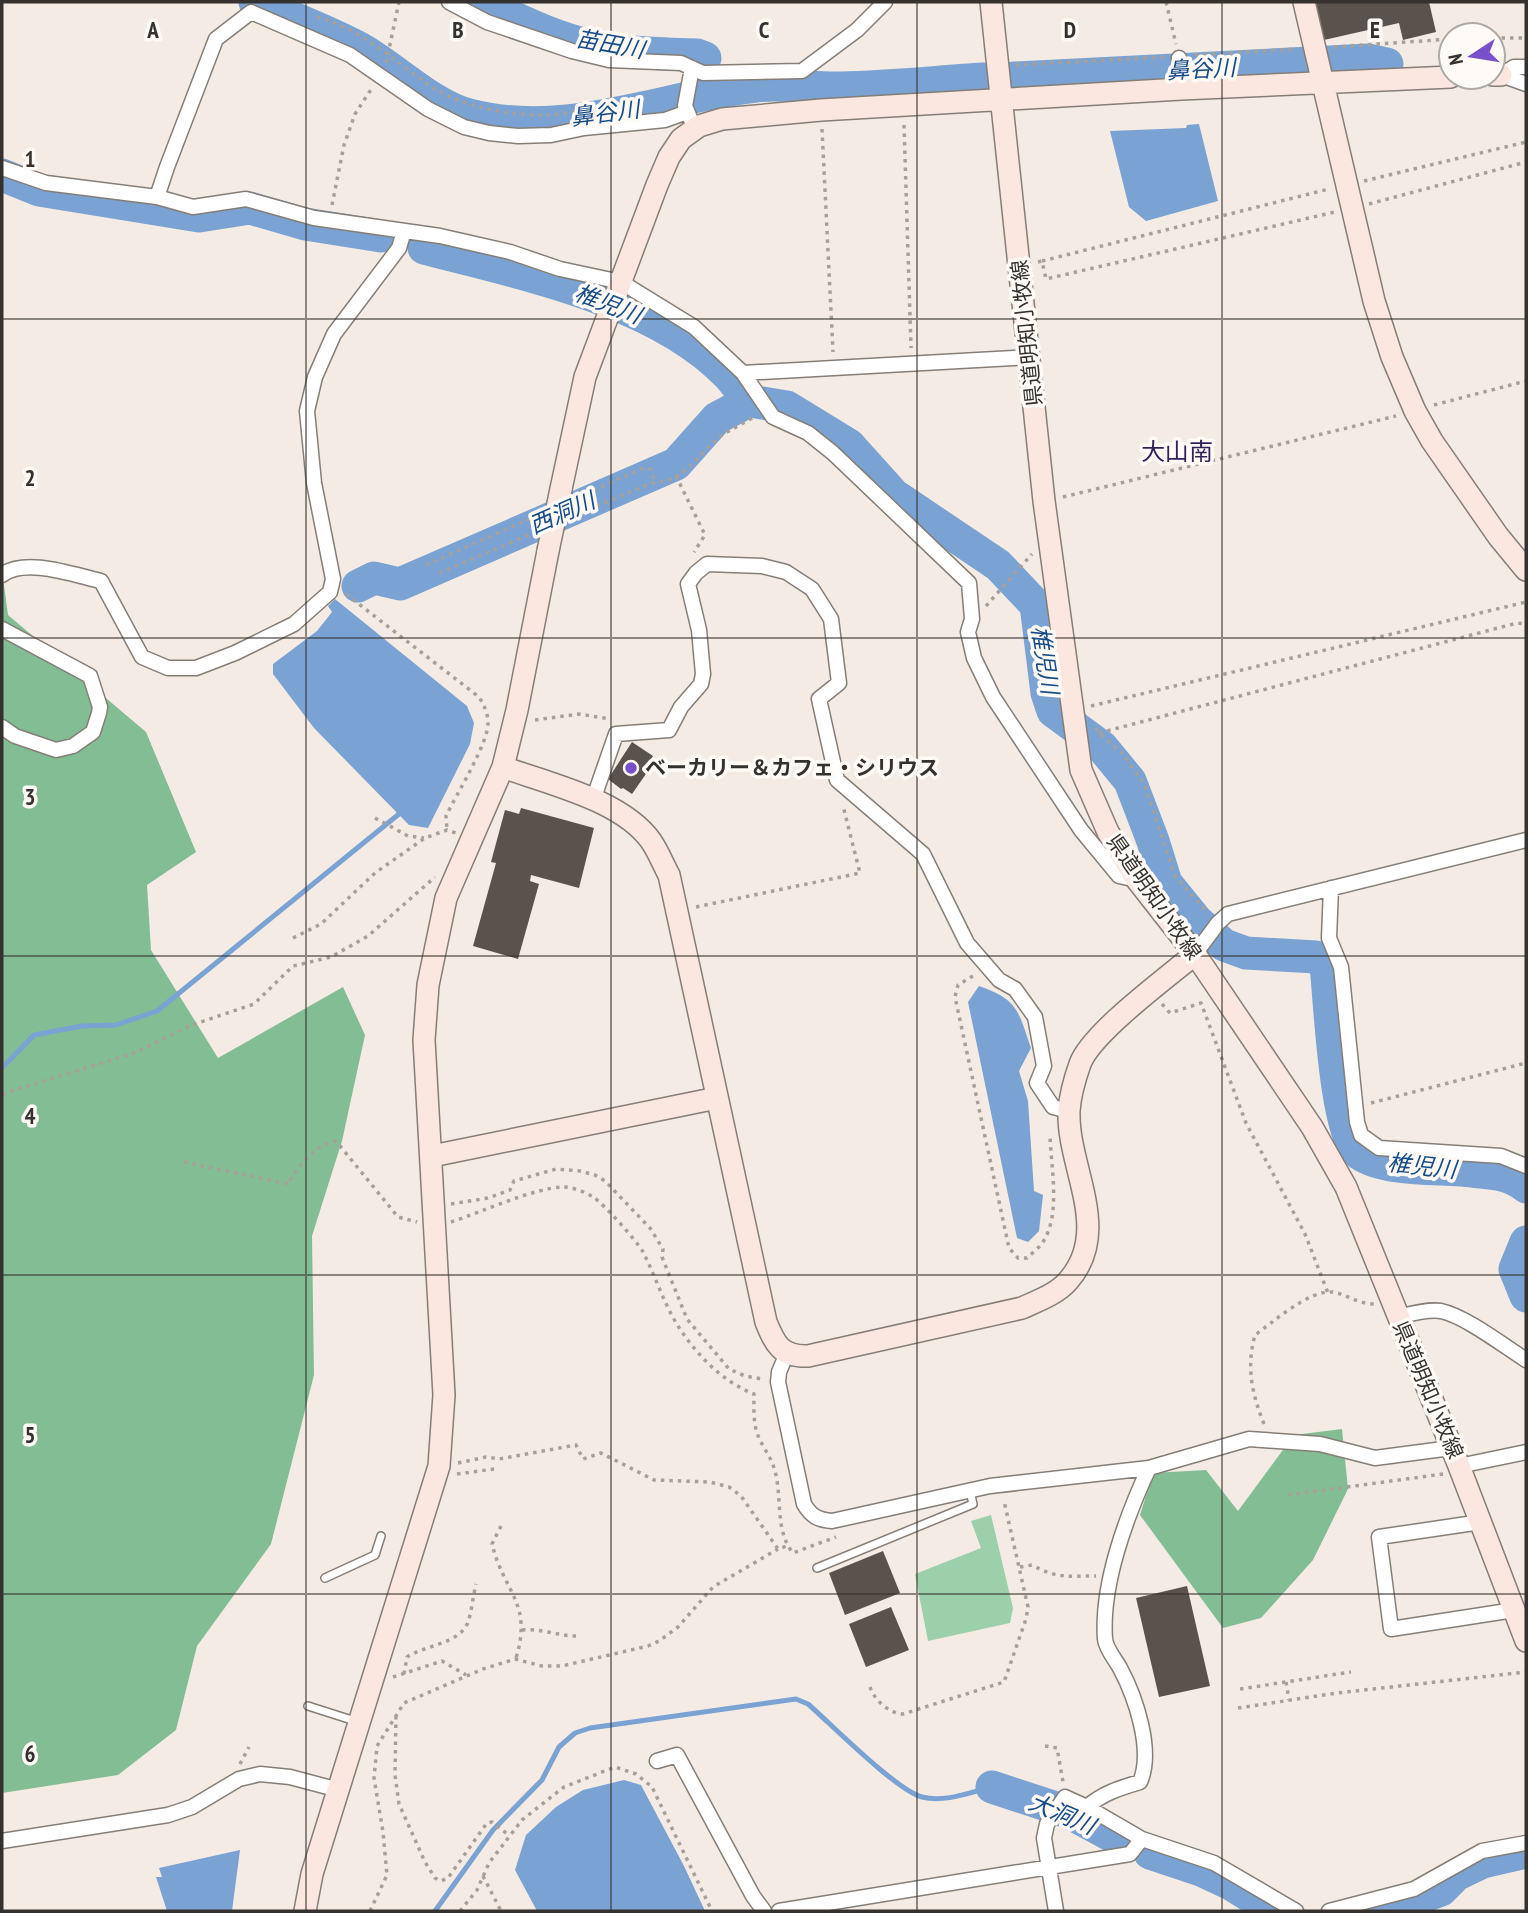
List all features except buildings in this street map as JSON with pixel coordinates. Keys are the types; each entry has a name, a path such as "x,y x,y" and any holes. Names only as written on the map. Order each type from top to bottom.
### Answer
{"street":[{"path":"449,2 487,22 572,51 609,60 681,63 703,72 802,71 857,30 877,4"},
{"name":"県道明知小牧線","path":"991,2 1044,501 1080,708 1076,745 1088,790 1108,832 1138,880 1198,949 1312,1127 1346,1187 1526,1641"},
{"path":"1304,2 1377,312 1392,357 1415,411 1432,441 1498,536 1526,570"},
{"path":"157,197 216,39 251,12 350,55 428,109 464,127 518,136 551,135 584,128 666,120 689,115 722,119 1181,85 1318,63 1437,76"},
{"path":"1179,57 1181,85"},
{"path":"1507,70 1526,66"},
{"path":"305,1911 312,1874 439,1466 444,1395 424,1040 428,985 446,898 503,767 585,377 669,157 681,139 689,115 688,87 692,68"},
{"path":"1507,78 1526,84"},
{"path":"2,167 46,183 157,197 193,207 246,199 314,218 440,236 510,252 619,287 694,327 743,373 773,417 808,433 834,453 969,583 972,620 968,632 974,658 993,697 1081,831 1119,876 1138,880"},
{"path":"2,575 7,571 31,566 101,580 142,657 168,668 195,668 235,653 294,624 330,592 333,579 314,483 307,411 315,377 334,334 400,248 404,231"},
{"path":"743,373 1030,357"},
{"path":"593,800 616,734 668,730 681,707 701,684 699,630 688,584 696,573 707,564 762,566 786,572 812,589 831,619 839,683 819,699 836,780 923,854 967,943 999,980 1015,989 1035,1017 1044,1066 1037,1083 1053,1107 1069,1111"},
{"path":"2,629 90,676 100,708 93,732 73,746 56,750 16,736 2,727"},
{"path":"503,767 608,805 630,819 652,841 669,875 766,1322 774,1343 787,1353 797,1356 808,1356 1022,1308 1049,1296 1068,1282 1085,1251 1089,1222 1069,1111 1081,1062 1098,1037 1198,949 1228,914 1526,840"},
{"path":"1331,888 1329,938 1341,967 1361,1135 1379,1148 1501,1156 1526,1166"},
{"path":"432,1156 717,1098"},
{"path":"1395,1310 1413,1313 1440,1311 1468,1324 1526,1360"},
{"path":"787,1353 778,1382 804,1504 814,1517 832,1521 970,1490 1149,1468 1250,1439 1320,1444 1375,1458 1457,1462 1526,1452"},
{"path":"1087,1807 1099,1797 1140,1782 1142,1776 1144,1752 1136,1703 1105,1643 1106,1610 1117,1549 1129,1509 1149,1468"},
{"path":"1481,1522 1379,1538 1391,1629 1514,1610"},
{"path":"657,1760 677,1755 753,1896 764,1911"},
{"path":"2,1841 168,1815 192,1807 239,1779 260,1774 290,1777 339,1790"},
{"path":"1056,1911 1044,1838 1047,1824 1060,1804 1087,1807 1142,1839 1214,1863 1296,1911"},
{"path":"779,1911 1130,1854 1142,1839"},
{"path":"1329,1911 1414,1889 1482,1851 1526,1843"}],"lane":[{"path":"817,1568 973,1504 970,1490"},
{"path":"325,1578 375,1555 381,1536"},
{"path":"308,1706 359,1722"}],"path":[{"path":"389,56 399,2"},
{"path":"1166,2 1179,57"},
{"path":"317,17 355,34 442,93 482,107 506,112 550,115 607,106"},
{"path":"1507,38 1526,38"},
{"path":"998,67 1179,57 1318,63 1437,42"},
{"path":"332,221 330,213 344,145 355,114 380,76"},
{"path":"904,105 912,364"},
{"path":"821,110 834,368"},
{"path":"1037,262 1526,142"},
{"path":"1042,261 1046,279 1352,208 1526,162"},
{"path":"1044,501 1415,411 1526,381"},
{"path":"563,521 654,482 676,476 687,469 720,436 757,416 773,417"},
{"path":"650,469 654,482"},
{"path":"676,476 705,535 688,558"},
{"path":"439,573 538,531"},
{"path":"1004,588 1015,573"},
{"path":"332,583 479,697 485,708 488,723 485,739 446,816 447,830"},
{"path":"1080,708 1526,602"},
{"path":"1098,733 1517,623 1526,624"},
{"path":"514,722 579,714 619,721"},
{"path":"1095,726 1098,733 1122,753 1144,785 1175,876 1216,925"},
{"path":"677,911 860,873 836,780"},
{"path":"375,818 408,836 425,838"},
{"path":"293,938 321,924 374,873 425,838 447,830 471,839"},
{"path":"2,1094 134,1054 192,1025 254,1004 293,966 331,957 368,936 433,876 455,877"},
{"path":"999,980 971,976 958,985 955,997 1009,1248 1017,1258 1027,1258 1042,1243 1049,1229 1052,1192 1048,1099"},
{"path":"1152,991 1170,1013 1201,1003 1247,1123 1305,1234 1328,1293"},
{"path":"1356,1107 1526,1063"},
{"path":"184,1162 288,1184 313,1151 335,1141 398,1217 436,1227 554,1189 565,1187 580,1191 595,1198 642,1250 679,1328 722,1377"},
{"path":"435,1205 488,1198 510,1190 514,1181 556,1169 595,1175 605,1181 650,1228 663,1249 662,1257 682,1311 721,1361 737,1373 762,1379 764,1386"},
{"path":"1270,1439 1256,1404 1252,1380 1249,1356 1255,1335 1310,1297 1332,1292 1359,1303 1395,1310"},
{"path":"439,1466 486,1457 499,1459 576,1445 583,1459 601,1453 654,1479 710,1482 729,1486 741,1496 778,1549"},
{"path":"1289,1495 1457,1462"},
{"path":"439,1466 455,1474 494,1469"},
{"path":"870,1687 873,1694 892,1713 903,1714 1004,1682 1028,1607 1000,1485"},
{"path":"501,1526 492,1544 503,1578 517,1601 522,1630 515,1659"},
{"path":"370,1911 387,1875 374,1777 377,1746 404,1703 515,1659 542,1666 562,1666 659,1642 678,1627 713,1587 787,1546"},
{"path":"1020,1567 1032,1565 1049,1575 1112,1575"},
{"path":"404,1674 407,1657 416,1651 453,1638 462,1631 468,1622 476,1584"},
{"path":"522,1630 530,1629 569,1637 581,1636"},
{"path":"371,1685 442,1661 467,1676"},
{"path":"1240,1689 1351,1672"},
{"path":"1238,1708 1526,1672"},
{"path":"1286,1682 1289,1700"},
{"path":"396,1714 395,1775 399,1804 435,1878 441,1881 448,1878 487,1823 492,1822 508,1835"},
{"path":"1045,1745 1057,1748 1060,1753 1060,1804"},
{"path":"460,1911 477,1890 489,1863 522,1819 564,1787 615,1767 636,1774 652,1787 712,1911"},
{"path":"483,1876 502,1911"}],"green space":[{"path":"2,570 8,615 146,732 196,852 147,885 151,950 218,1058 343,987 365,1035 342,1141 312,1236 314,1375 271,1544 197,1646 176,1730 118,1775 2,1793"},
{"path":"1342,1429 1348,1489 1313,1560 1261,1618 1223,1628 1140,1515 1153,1473 1206,1470 1238,1511 1294,1435"},
{"path":"991,1515 1013,1608 1010,1623 928,1641 915,1574 981,1548 971,1521"}],"water":[{"path":"1199,124 1218,201 1146,221 1129,207 1110,131 1186,128 1187,125"},
{"path":"335,599 467,706 474,723 470,744 428,828 409,825 314,728 273,674 273,664 317,631 332,612 328,606"},
{"path":"979,986 1010,1002 1019,1016 1031,1048 1019,1071 1028,1101 1034,1191 1043,1195 1039,1231 1028,1242 1017,1238 968,1002"},
{"path":"624,1780 641,1785 705,1911 537,1911 515,1870 526,1835 556,1807 583,1790"},
{"path":"240,1850 232,1911 167,1911 156,1877 162,1877 159,1868"}],"waterway":[{"name":"鼻谷川","path":"255,2 361,49 427,95 455,110 505,121 541,123 577,120 720,91 766,85 841,88 983,79"},
{"name":"苗田川","path":"479,2 544,31 584,44 626,51 697,55 705,58"},
{"name":"鼻谷川","path":"1014,78 1369,60 1387,64"},
{"name":"椎児川","path":"2,175 39,190 199,216 250,208 305,224 381,236"},
{"name":"椎児川","path":"424,248 586,293 665,328 699,350 729,376 749,401 787,407 849,445 894,495 998,565 1036,605 1047,693 1053,711 1102,747 1130,781 1166,883 1196,920 1224,945 1246,953 1316,957 1326,966 1339,1095 1352,1142 1360,1154 1394,1166 1495,1174 1511,1178 1526,1187"},
{"name":"西洞川","path":"358,586 374,578 400,584 676,464 717,418 749,401"},
{"path":"2,1068 34,1035 82,1026 116,1025 157,1011 399,814 399,808"},
{"path":"1526,1242 1515,1269 1526,1296"},
{"path":"435,1911 493,1830 542,1780 559,1747 575,1733 590,1728 796,1699 808,1704 864,1756 897,1782 922,1797 949,1798 992,1787"},
{"name":"大洞川","path":"992,1787 1068,1812 1129,1845"},
{"name":"大洞川","path":"1384,1911 1441,1890 1456,1875 1483,1862 1526,1852"},
{"name":"大洞川","path":"1150,1853 1201,1870 1231,1884 1274,1911"}],"place":[{"name":"ベーカリー＆カフェ・シリウス","path":"631,768"}],"district":[{"name":"大山南","path":"1177,452"}]}
